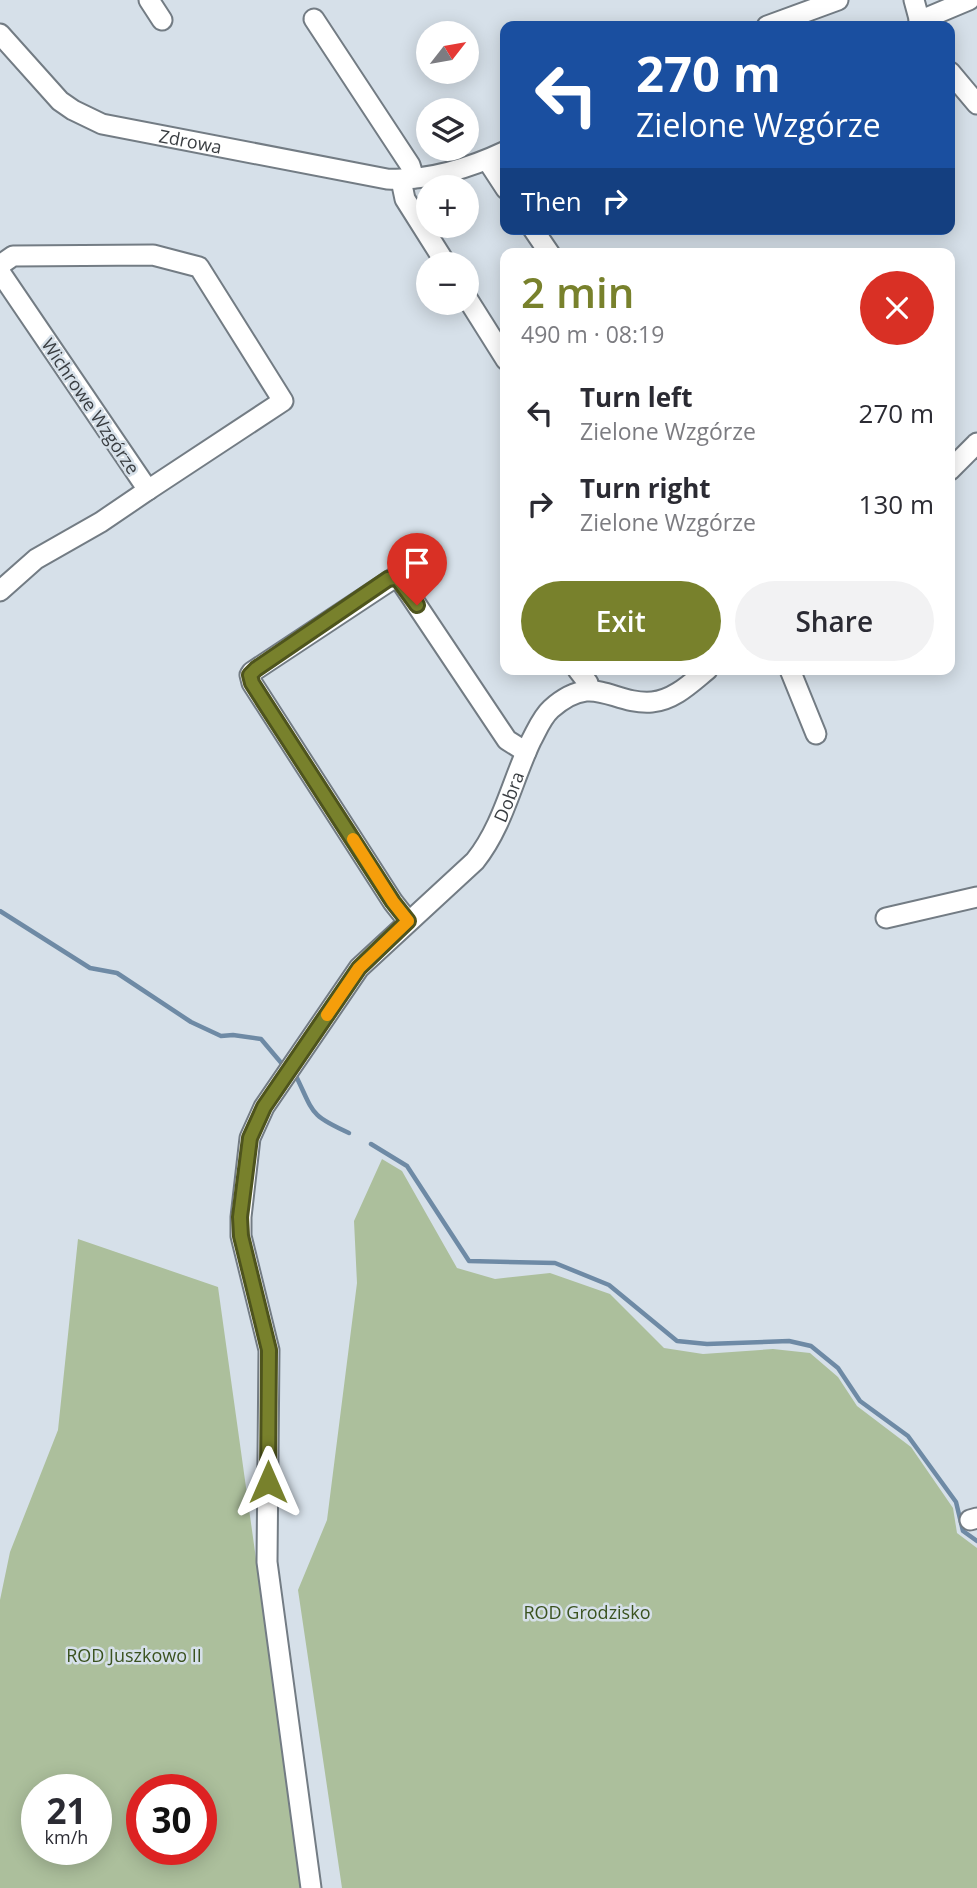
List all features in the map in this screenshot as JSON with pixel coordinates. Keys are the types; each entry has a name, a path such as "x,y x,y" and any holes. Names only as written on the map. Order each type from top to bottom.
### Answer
{"street":[{"path":"149,0 162,20"},
{"path":"781,21 838,0"},
{"path":"914,0 919,21"},
{"path":"924,21 968,0"},
{"path":"314,19 410,166 405,199 438,252"},
{"name":"Zdrowa","path":"0,33 60,101 102,124 407,179 451,172 500,154"},
{"path":"955,78 977,104"},
{"path":"487,160 500,180"},
{"name":"Wichrowe Wzgórze","path":"0,265 13,256 153,255 199,267 283,401 148,490 0,272"},
{"path":"478,315 500,350"},
{"path":"955,465 977,443"},
{"path":"0,592 36,559 101,522 148,490"},
{"path":"408,921 393,902 252,683 252,672 394,578 402,583 507,740 526,752"},
{"path":"582,675 588,683 589,690 651,702 673,695 700,675"},
{"path":"792,675 816,734"},
{"name":"Dobra","path":"311,1888 267,1562 269,1350 244,1256 240,1217 250,1138 264,1107 359,968 475,862 483,851 494,833 540,723 551,709 566,698 589,690"},
{"path":"886,918 977,897"}],"green space":[{"name":"ROD Grodzisko","path":"382,1159 402,1171 457,1268 495,1279 550,1273 610,1294 664,1348 703,1354 773,1349 810,1353 838,1377 857,1406 911,1447 953,1508 957,1533 977,1548 977,1888 342,1888 298,1590 327,1520 357,1283 354,1221"},
{"name":"ROD Juszkowo II","path":"78,1239 218,1287 302,1888 0,1888 0,1600 10,1552 58,1430"}],"waterway":[{"path":"0,911 90,968 117,973 191,1022 221,1036 261,1039 283,1065"},
{"path":"296,1076 314,1112 326,1122 349,1133"},
{"path":"371,1144 407,1166 469,1261 555,1263 609,1285 677,1341 707,1344 789,1341 811,1346 838,1368 860,1401 908,1436 956,1502 963,1531 977,1541"}],"slow traffic":[{"path":"327,1015 359,968 408,921 353,839"}],"route":[{"path":"268,1482 269,1350 244,1256 240,1217 250,1138 264,1107 359,968 408,921 266,705 250,675 388,579 398,579 417,605"}]}
